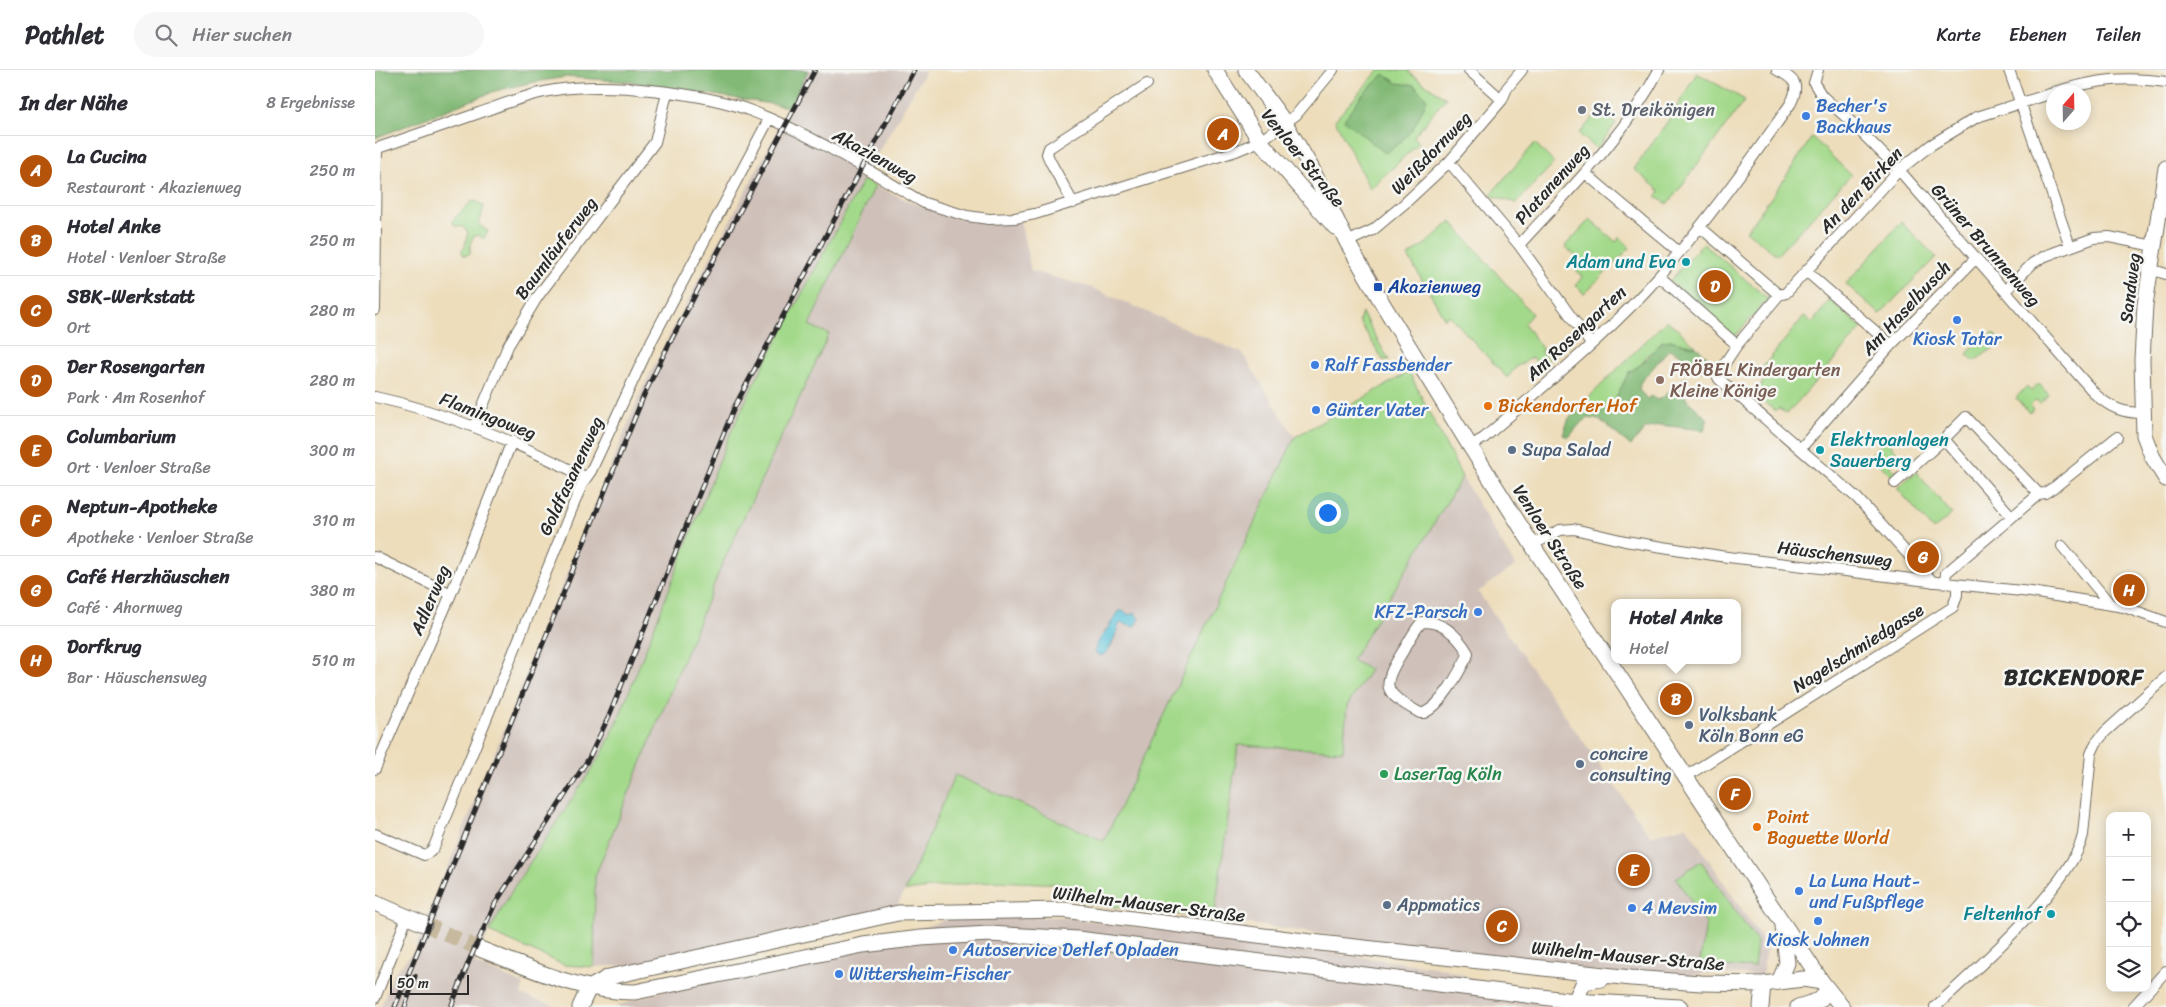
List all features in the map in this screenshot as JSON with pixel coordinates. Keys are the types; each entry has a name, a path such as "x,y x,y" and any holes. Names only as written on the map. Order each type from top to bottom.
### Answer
{"street":[{"name":"Venloer Straße","path":"1215,70 1260,140 1347,242"},
{"name":"Venloer Straße","path":"1247,70 1285,123 1312,169 1347,242 1384,306 1532,545 1782,922 1825,986 1842,1007"},
{"name":"Akazienweg","path":"376,149 521,98 555,90 607,88 667,93 733,105 769,119 871,171 924,203 947,212 989,219 1015,218 1073,203 1251,146 1296,115 1333,70"},
{"path":"1469,70 1502,100"},
{"name":"Weißdornweg","path":"1347,242 1373,230 1449,162 1502,100 1507,88 1522,70"},
{"name":"Platanenweg","path":"1519,245 1585,173 1632,115 1659,70"},
{"name":"Grüner Brunnenweg","path":"1818,70 1813,83 1822,96 1899,170 2107,404 2123,411 2143,413"},
{"path":"2009,70 2070,246"},
{"name":"Am Rosengarten","path":"1470,446 1484,438 1591,344 1659,276 1700,227 1741,175 1791,103 1796,92 1796,86 1790,77 1782,71"},
{"name":"An den Birken","path":"2083,85 2104,80 2126,78 2166,82"},
{"path":"1073,203 1050,161 1047,154 1049,148 1147,84"},
{"name":"Baumläuferweg","path":"475,427 508,346 538,296 655,142 667,93"},
{"name":"An den Birken","path":"1801,448 1719,379 1717,375 1737,345 1779,295 1787,293 1899,170 1931,145 1977,117 2046,94"},
{"name":"Goldfasanenweg","path":"375,834 424,855 430,852 585,477 591,471 652,340 769,119"},
{"path":"375,310 376,149"},
{"path":"1449,162 1519,245 1591,344"},
{"name":"Sandweg","path":"2166,168 2145,305 2143,339 2144,435 2152,456 2166,479"},
{"path":"1585,173 1679,252"},
{"path":"1700,227 1779,295"},
{"path":"2005,291 2033,263 2070,246 2102,237 2154,246"},
{"name":"Am Haselbusch","path":"1801,448 1891,345 1976,258"},
{"path":"2150,269 2166,274"},
{"path":"1806,270 1891,345"},
{"path":"1659,276 1737,345"},
{"name":"Flamingoweg","path":"375,397 412,405 512,441 585,477"},
{"path":"1895,484 1966,418 2039,494"},
{"path":"1945,584 1946,573 2039,494 2045,493 2055,486 2117,437"},
{"path":"1943,439 2012,517"},
{"name":"Adlerweg","path":"375,770 451,594 512,441"},
{"path":"1801,448 1857,498 1933,582"},
{"name":"Häuschensweg","path":"1532,545 1560,530 1574,529 1671,549 1945,584 2031,592 2110,604 2144,613 2166,622"},
{"path":"2062,546 2110,604"},
{"path":"375,557 451,594"},
{"name":"Nagelschmiedgasse","path":"1685,777 1953,607 1957,596 1957,585"},
{"path":"1422,622 1431,623 1450,630 1464,646 1468,653 1467,657 1450,687 1436,704 1429,711 1420,713 1395,698 1391,692 1389,675 1422,622"},
{"path":"1935,1007 2029,916 2074,859 2081,847 2091,754 2096,743 2166,677"},
{"path":"375,902 424,924"},
{"name":"Wilhelm-Mauser-Straße","path":"589,988 609,977 898,913 1063,910 1311,942 1625,978 1701,983 1763,984 1803,979 1825,986"},
{"path":"375,998 407,917"},
{"name":"Venloer Straße","path":"1779,982 1786,969 1787,961 1782,922"},
{"path":"481,949 545,974 589,988 613,992 635,992 890,941 989,934 1078,939 1583,1004 1681,1007"},
{"path":"776,939 780,962"},
{"path":"1308,968 1311,942"},
{"path":"2133,1007 2166,971"},
{"path":"1583,1004 1583,982 1625,978"},
{"path":"1761,1007 1763,984"},
{"path":"1798,1007 1820,1000 1825,986"},
{"path":"580,1007 589,988"}],"shaded area":[{"path":"808,70 926,70 880,149 753,385 727,441 618,720 603,752 514,887 489,932 475,964 524,984 521,995 560,1007 381,1007 393,974 414,951 640,394"},
{"path":"875,186 918,205 956,218 1020,220 1031,271 1090,287 1242,353 1295,437 1104,841 955,775 905,891 895,909 652,964 594,967 595,876 724,560 829,334 809,325"},
{"path":"1462,477 1515,566 1478,592 1650,836 1686,826 1767,947 1762,975 1703,974 1670,979 1571,969 1214,919 1238,745 1343,751 1347,706 1370,670 1352,660"},
{"path":"953,917 1062,917 1442,968 1555,1006 1561,1006 614,1007 662,991 866,948"}],"green space":[{"path":"379,70 808,70 790,107 632,82 566,77 495,91 375,138 375,72"},
{"path":"1379,70 1410,70 1409,73 1446,98 1414,136 1419,143 1370,189 1335,120"},
{"path":"1697,73 1745,100 1668,204 1656,197 1660,191 1634,169 1668,121"},
{"path":"1384,74 1397,83 1414,85 1427,99 1411,130 1401,142 1385,153 1344,120 1360,97"},
{"path":"1600,109 1613,117 1611,120 1616,123 1597,149 1579,134"},
{"path":"1812,137 1851,175 1777,255 1746,231 1779,187"},
{"path":"1535,143 1554,163 1516,203 1490,195"},
{"path":"863,180 875,186 809,325 829,334 724,560 595,876 594,967 564,965 489,932 514,887 603,752 618,720 727,441 753,385"},
{"path":"475,201 484,206 479,225 488,231 483,239 479,235 473,237 470,244 470,253 465,256 462,250 465,246 468,232 463,227 455,226 452,221 471,202"},
{"path":"1590,219 1616,242 1620,237 1630,248 1584,294 1576,285 1582,277 1575,268 1580,261 1565,246"},
{"path":"1451,221 1532,314 1524,323 1543,350 1540,352 1549,360 1541,367 1532,357 1517,366 1507,378 1449,315 1445,319 1408,256 1428,242"},
{"path":"1901,222 1936,257 1880,314 1846,284"},
{"path":"1703,243 1768,299 1734,337 1670,281"},
{"path":"1830,300 1862,328 1787,414 1779,409 1775,411 1755,395 1767,375 1763,367 1804,316 1812,323"},
{"path":"1362,313 1389,360 1383,360 1359,321"},
{"path":"1667,320 1697,347 1670,340 1647,355 1642,364 1629,372 1613,404 1580,406"},
{"path":"1993,333 2003,344 2000,347 1998,345 1974,361 1967,354 1978,342 1980,344"},
{"path":"1670,340 1697,347 1712,361 1702,372 1683,356 1669,349 1640,383 1639,390 1647,399 1652,396 1656,400 1662,398 1685,377 1689,380 1681,390 1687,400 1708,419 1704,430 1660,425 1645,429 1631,446 1600,420 1588,418 1569,437 1563,435 1569,418 1585,407 1613,404 1629,372 1642,364 1661,342"},
{"path":"1409,372 1462,477 1352,660 1370,670 1347,706 1343,751 1238,745 1214,919 1082,903 1064,884 993,881 905,891 955,775 1104,841 1295,437"},
{"path":"2039,384 2049,395 2040,403 2036,400 2030,406 2033,410 2029,413 2016,398 2026,387 2031,391"},
{"path":"1886,439 1897,452 1892,458 1890,465 1893,470 1901,472 1894,478 1870,455"},
{"path":"1916,472 1952,514 1933,530 1897,488"},
{"path":"1701,861 1757,942 1754,967 1699,968 1706,924 1676,878"}],"water":[{"path":"1120,610 1130,615 1135,613 1139,619 1134,627 1120,623 1111,646 1101,656 1095,652 1096,645"}],"tunnel":[{"path":"424,924 480,949"}],"railway":[{"path":"395,1007 644,395 669,344 815,70"},
{"path":"451,1007 469,961 495,904 589,758 609,716 734,408 914,70"},
{"path":"405,1007 415,976"}],"place":[{"name":"St. Dreikönigen","path":"1582,110"},
{"name":"Becher's Backhaus","path":"1806,116"},
{"name":"La Cucina","path":"1223,134"},
{"name":"Adam und Eva","path":"1686,262"},
{"name":"Der Rosengarten","path":"1715,286"},
{"name":"Akazienweg","path":"1378,287"},
{"name":"Kiosk Tatar","path":"1957,320"},
{"name":"Ralf Fassbender","path":"1315,365"},
{"name":"FRÖBEL Kindergarten Kleine Könige","path":"1660,380"},
{"name":"Bickendorfer Hof","path":"1488,406"},
{"name":"Günter Vater","path":"1316,410"},
{"name":"Supa Salad","path":"1512,450"},
{"name":"Elektroanlagen Sauerberg","path":"1820,450"},
{"name":"Café Herzhäuschen","path":"1923,557"},
{"name":"Dorfkrug","path":"2129,590"},
{"name":"KFZ-Parsch","path":"1478,612"},
{"name":"Hotel Anke","path":"1676,699"},
{"name":"Volksbank Köln Bonn eG","path":"1689,725"},
{"name":"concire consulting","path":"1580,764"},
{"name":"LaserTag Köln","path":"1384,774"},
{"name":"Neptun-Apotheke","path":"1735,794"},
{"name":"Point Baguette World","path":"1757,827"},
{"name":"Columbarium","path":"1634,870"},
{"name":"La Luna Haut- und Fußpflege","path":"1799,891"},
{"name":"Appmatics","path":"1387,905"},
{"name":"4 Mevsim","path":"1632,908"},
{"name":"Feltenhof","path":"2051,914"},
{"name":"Kiosk Johnen","path":"1818,921"},
{"name":"SBK-Werkstatt","path":"1502,926"},
{"name":"Autoservice Detlef Opladen","path":"953,950"},
{"name":"Wittersheim-Fischer","path":"839,974"}],"district":[{"name":"BICKENDORF","path":"2074,677"}]}
